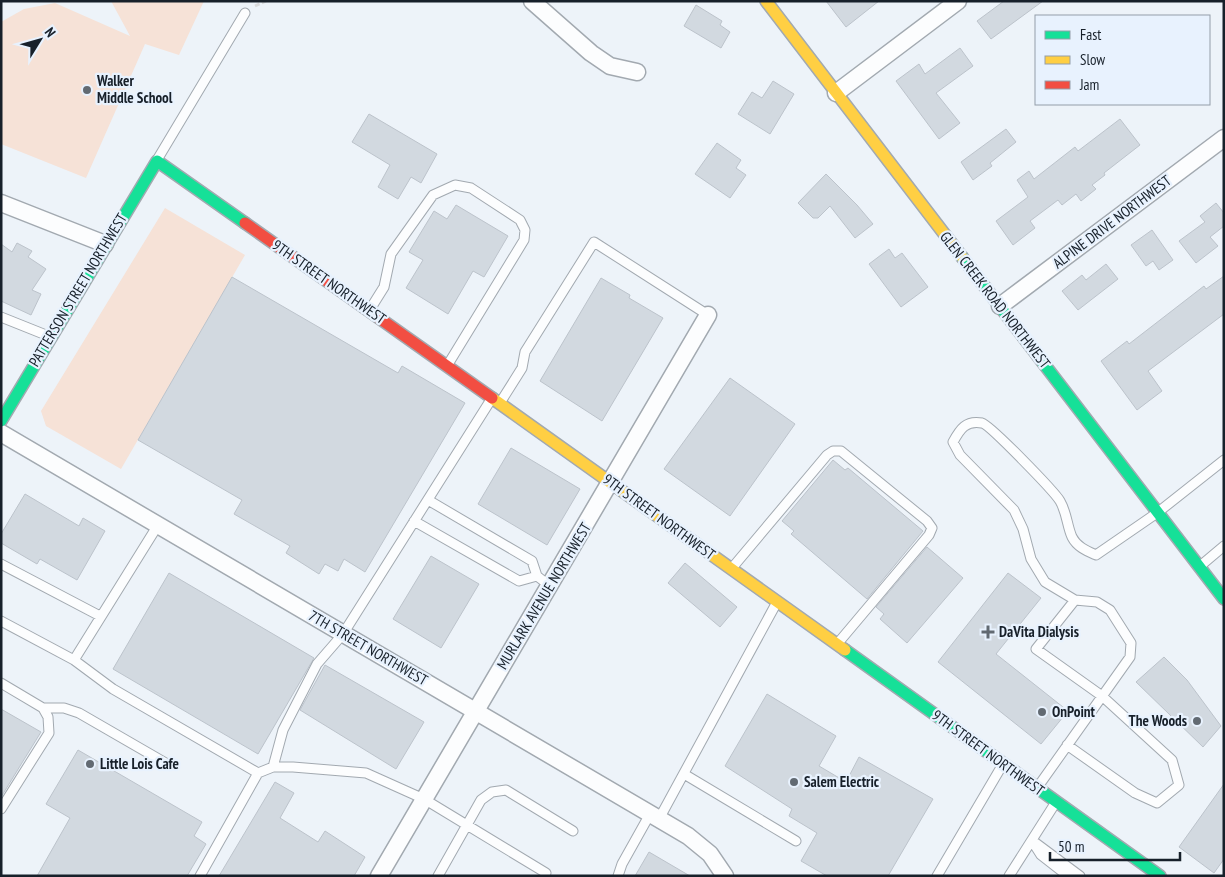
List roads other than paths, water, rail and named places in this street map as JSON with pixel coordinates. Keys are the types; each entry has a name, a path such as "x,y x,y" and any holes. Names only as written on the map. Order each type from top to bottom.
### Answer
{"street":[{"path":"532,1 591,53 610,66 638,72"},
{"name":"GLEN CREEK ROAD NORTHWEST","path":"766,1 1224,599"},
{"path":"836,93 958,1"},
{"name":"ALPINE DRIVE NORTHWEST","path":"1000,306 1224,138"},
{"name":"PATTERSON STREET NORTHWEST","path":"1,421 105,244 157,161"},
{"name":"9TH STREET NORTHWEST","path":"157,161 732,568 1160,876"},
{"path":"1,203 105,244"},
{"name":"MURLARK AVENUE NORTHWEST","path":"380,876 708,315"},
{"name":"7TH STREET NORTHWEST","path":"1,433 688,836 710,854 725,876"}],"lane":[{"path":"157,161 245,13"},
{"path":"369,311 384,287 391,254 433,195 455,185 471,188 520,220 525,230 524,240 447,366"},
{"path":"273,767 284,730 317,664 343,634 428,500 496,401 522,368 525,352 594,242 708,315"},
{"path":"1,317 51,336"},
{"path":"1037,788 1130,658 1131,643 1110,610 1097,602 1075,600 1045,582 1031,559 1023,529 1014,510 960,455 953,442 960,429 969,423 984,423 999,436 1060,500 1068,520 1072,538 1083,550 1096,554 1157,513 1224,460"},
{"path":"732,568 826,455 841,451 927,521 932,528 930,535 837,644"},
{"path":"428,500 532,561 536,576 550,586"},
{"path":"414,521 519,581 536,576"},
{"path":"74,660 158,525"},
{"path":"1199,567 1224,546"},
{"path":"1,564 100,616"},
{"path":"1068,745 1135,793 1157,803 1179,785 1172,760 1102,696 1036,649 1075,600"},
{"path":"618,876 622,864 684,774 778,602"},
{"path":"1,621 74,660 113,689 258,774"},
{"path":"1,683 43,708 48,717 49,733 1,809"},
{"path":"43,708 64,708 78,713 169,765"},
{"path":"937,876 1003,763"},
{"path":"200,876 258,774 273,767 366,773 424,799 546,873"},
{"path":"684,774 796,841"},
{"path":"438,876 481,800 492,792 506,790 573,831"},
{"path":"1009,876 1057,802"},
{"path":"1033,841 1041,854 1068,876"},
{"path":"1033,841 1080,876"}],"place":[{"name":"Walker Middle School","path":"87,90"},
{"name":"DaVita Dialysis","path":"988,632"},
{"name":"OnPoint","path":"1042,712"},
{"name":"The Woods","path":"1197,721"},
{"name":"Little Lois Cafe","path":"90,764"},
{"name":"Salem Electric","path":"794,782"}]}
